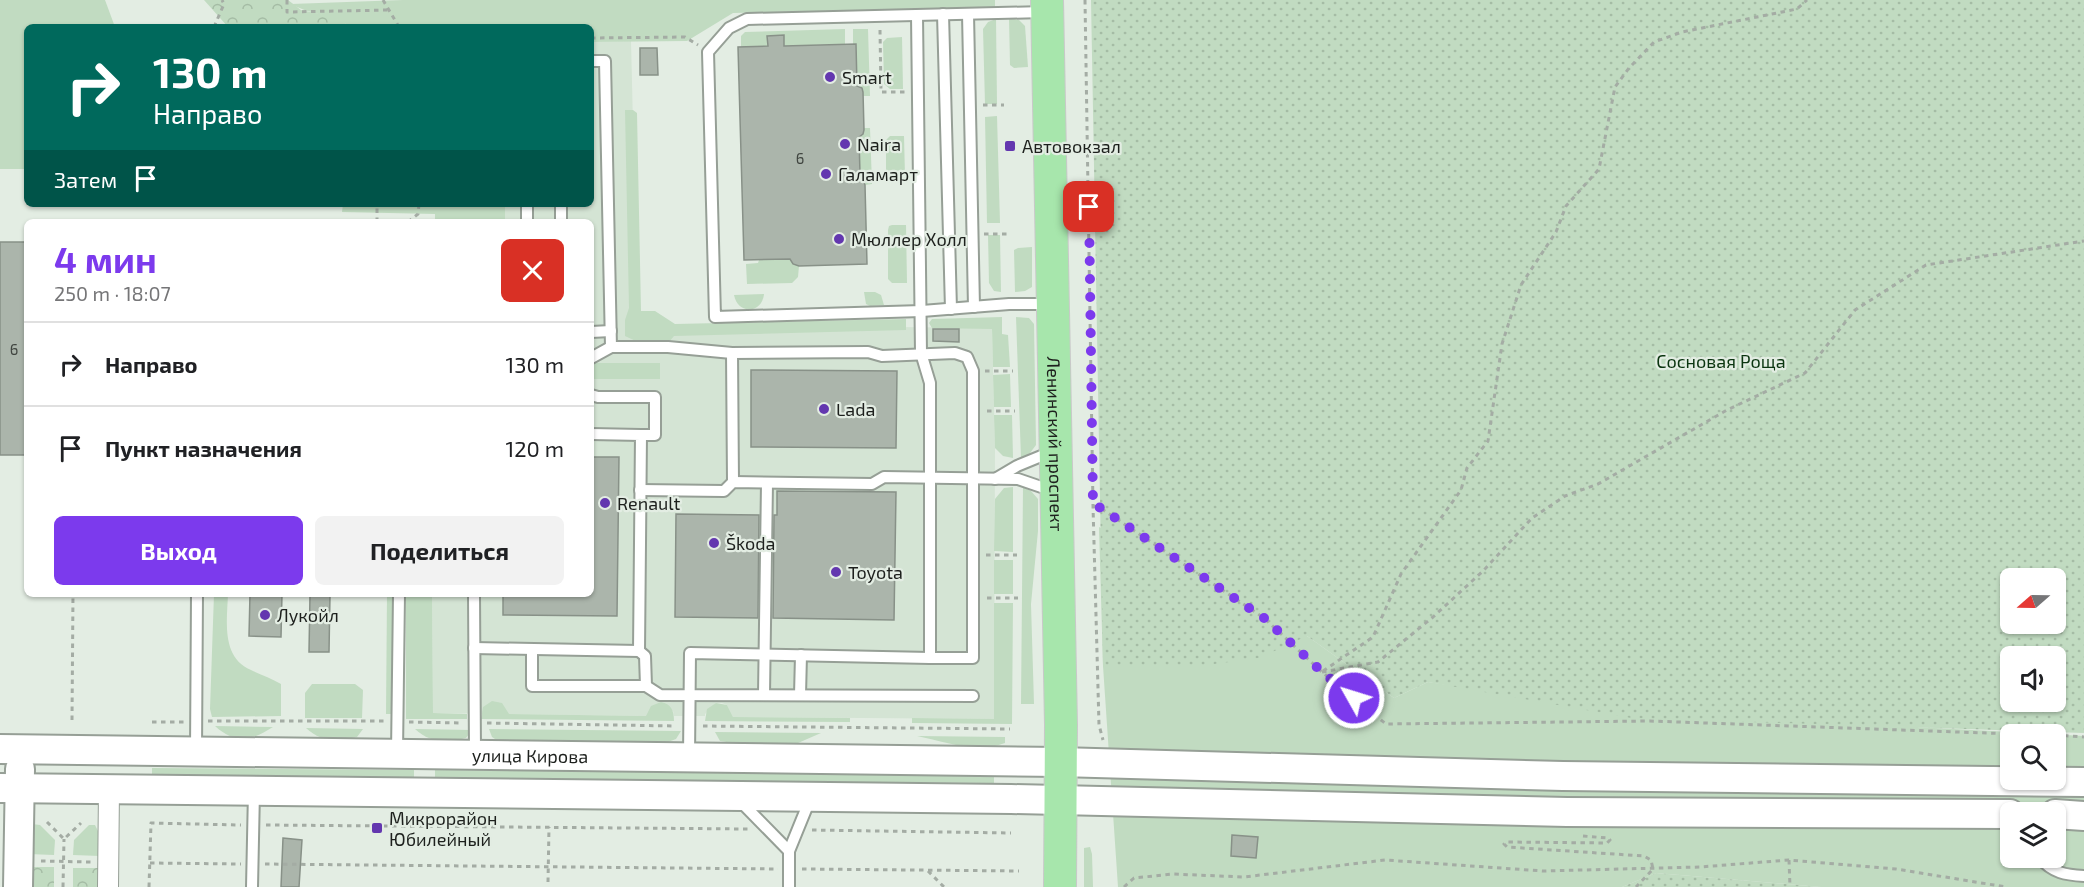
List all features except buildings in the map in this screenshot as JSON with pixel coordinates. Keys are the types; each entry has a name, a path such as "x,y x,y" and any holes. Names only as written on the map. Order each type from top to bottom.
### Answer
{"main road":[{"name":"Ленинский проспект","path":"1047,6 1061,725 1060,887"},
{"name":"улица Кирова","path":"10,749 1060,762 1563,776 2084,782"},
{"path":"10,749 10,788 21,873"},
{"path":"109,789 111,750"},
{"path":"411,754 424,793"},
{"path":"10,788 1060,800 1567,812 2000,814"},
{"path":"2066,815 2084,816"}],"street":[{"path":"108,887 109,789"}],"lane":[{"path":"1047,6 968,14 747,19 729,28 708,52 715,317 922,311 1053,304"},
{"path":"943,14 951,309"},
{"path":"968,14 974,307"},
{"path":"917,15 921,353 930,383 930,658"},
{"path":"594,61 605,61 611,347"},
{"path":"594,332 611,331"},
{"path":"594,356 611,347 668,347 732,353 868,352 882,356 921,353 962,354 967,357 973,371 973,658 690,653 689,757"},
{"path":"640,490 724,491 733,482 732,353"},
{"path":"594,395 655,397 654,435 594,434"},
{"path":"639,651 641,435"},
{"path":"995,479 1017,466 1056,450"},
{"path":"733,482 872,484 884,477 973,478 1018,480 1057,492"},
{"path":"764,695 767,483"},
{"path":"196,751 197,597"},
{"path":"399,597 398,722 411,754"},
{"path":"474,597 475,754"},
{"path":"474,648 639,651 645,656 646,686"},
{"path":"532,650 532,686 646,686 660,695 973,696"},
{"path":"800,695 801,655"},
{"path":"252,887 254,791"},
{"path":"735,796 789,851"},
{"path":"789,887 789,851 811,797"},
{"path":"2050,868 2058,873 2084,876"}],"path":[{"path":"215,24 224,4 222,0"},
{"path":"287,0 287,12 389,10"},
{"path":"383,0 397,24"},
{"path":"1086,0 1093,506 1099,725 1104,744 1104,763"},
{"path":"1322,672 1372,637 1401,574 1461,490 1467,468 1488,441 1502,344 1521,285 1556,232 1566,206 1599,169 1615,87 1629,68 1654,42 1682,32 1797,9 1808,0"},
{"path":"879,16 881,92"},
{"path":"594,38 685,37 708,52"},
{"path":"412,219 418,214 419,207"},
{"path":"1322,672 1378,662 1433,617 1483,571 1532,518 1565,496 1598,484 1727,410 1805,373 1856,310 1926,265 2084,241"},
{"path":"973,371 1013,371"},
{"path":"994,411 1015,411"},
{"path":"1093,506 1099,507 1264,618 1322,672 1386,724 1650,721 2000,734"},
{"path":"973,554 1017,555"},
{"path":"72,720 73,597"},
{"path":"973,598 1018,598"},
{"path":"152,722 398,722 1010,729"},
{"path":"2066,735 2084,736"},
{"path":"47,822 64,839 63,887"},
{"path":"64,839 81,823"},
{"path":"149,887 151,823 768,829"},
{"path":"548,882 549,827"},
{"path":"798,830 1011,833"},
{"path":"1577,836 1610,840 1607,843 1507,842 1504,844 1507,847 1644,856 1651,860 1653,869"},
{"path":"1124,887 1134,878 1173,874 1244,877 1385,860 1543,871 1653,869 1789,861 1896,869 2006,887"},
{"path":"21,873 64,861 98,862"},
{"path":"1789,861 1790,887"},
{"path":"150,863 1019,871"},
{"path":"1636,887 1653,869"},
{"path":"926,870 944,887"}],"shaded area":[{"path":"631,41 638,333 897,327 992,328 995,448 994,719 733,717 727,705 722,703 716,703 705,716 674,716 673,711 647,716 433,713 432,597 594,597 594,219 505,219 505,207 594,207 594,42"}],"green space":[{"path":"0,0 105,0 114,24 24,24 24,169 0,169"},
{"path":"204,0 288,0 301,10 330,16 346,24 225,24"},
{"path":"403,0 995,0 995,7 733,13 687,41 594,42 594,24 346,24 291,4"},
{"name":"Сосновая Роща","path":"1091,0 2084,0 2084,733 2066,732 2066,724 2000,724 2000,730 1631,718 1428,682 1394,698 1307,636 1259,658 1192,667 1103,666"},
{"path":"1009,18 1019,20 1025,26 1028,67 1014,68 1010,65"},
{"path":"996,19 997,104 985,104 983,29 988,22"},
{"path":"845,29 845,44 784,46 783,35 768,36 768,46 741,47 741,36 745,32"},
{"path":"853,29 868,29 870,96 863,96 861,88 857,87 856,44 853,44"},
{"path":"902,37 903,89 890,89 884,84 883,42 887,38"},
{"path":"625,110 633,110 637,113 641,311 655,311 675,324 906,319 906,330 674,336 668,343 640,343 625,336 625,320 629,308"},
{"path":"997,116 1000,223 987,223 985,117"},
{"path":"864,128 870,128 872,184 865,185 864,180 860,179 859,136 863,134"},
{"path":"890,136 904,136 905,176 889,176 886,172 886,140"},
{"path":"343,207 505,207 505,219 435,219 435,214 342,212"},
{"path":"892,225 906,225 907,283 892,283 888,279 888,230"},
{"path":"988,235 1000,235 1001,292 994,291 989,283"},
{"path":"1032,247 1032,287 1025,291 1015,292 1014,250"},
{"path":"791,259 793,264 799,266 798,277 792,283 747,284 746,264 758,263 759,260"},
{"path":"864,292 875,292 881,295 884,305 866,304"},
{"path":"764,294 759,305 750,310 740,306 734,295"},
{"path":"1002,317 1002,334 1008,335 1010,367 993,367 992,329 932,328 929,323 932,319"},
{"path":"1016,317 1029,318 1034,324 1036,445 1030,453 1021,458"},
{"path":"594,363 660,363 660,379 594,379"},
{"path":"1010,374 1011,407 994,407 993,375"},
{"path":"994,415 1012,415 1013,458 1003,456 995,448"},
{"path":"1013,487 1013,552 994,551 995,499 1004,488"},
{"path":"1023,487 1031,491 1038,499 1038,531 1031,604 1034,704 1021,704"},
{"path":"1099,527 1307,636 1394,698 1428,682 1631,712 2000,732 2000,790 2066,790 2066,735 2084,736 2084,887 1821,887 1656,873 1622,887 1118,887 1103,666"},
{"path":"994,560 1013,560 1013,594 994,594"},
{"path":"214,597 228,597 227,626 230,647 241,664 281,684 281,716 212,717 210,709"},
{"path":"387,597 393,597 392,714 386,714"},
{"path":"406,597 432,597 433,713 467,714 467,719 406,719"},
{"path":"994,603 1013,603 1012,724 912,723 912,718 994,719"},
{"path":"312,684 355,684 363,690 362,718 305,718 305,693"},
{"path":"492,701 502,703 509,714 646,716 651,706 661,702 671,708 674,721 481,719 483,707"},
{"path":"716,703 727,705 733,717 850,718 850,722 705,721 707,709"},
{"path":"215,726 273,727 244,739 230,736"},
{"path":"306,728 363,729 357,737 330,740 317,736"},
{"path":"415,729 472,730 466,738 439,741 426,737"},
{"path":"489,729 681,731 676,739 665,743 498,741 492,737"},
{"path":"715,732 821,733 798,743 733,743 720,741"},
{"path":"917,736 1005,737 1005,743 972,747"},
{"path":"152,768 414,770 414,779 152,777"},
{"path":"435,770 994,774 994,783 435,779"},
{"path":"32,824 40,825 55,840 54,855 28,854"},
{"path":"89,825 95,825 99,833 100,856 73,855 74,840"},
{"path":"1090,847 1093,887 1084,887 1084,848"},
{"path":"28,867 54,867 54,887 28,887"},
{"path":"73,868 100,868 99,887 73,887"},
{"path":"1656,873 1821,887 1622,887"}],"place":[{"name":"Smart","path":"830,77"},
{"name":"Naira","path":"845,144"},
{"name":"Автовокзал","path":"1010,146"},
{"name":"Галамарт","path":"826,174"},
{"name":"Мюллер Холл","path":"839,239"},
{"name":"Lada","path":"824,409"},
{"name":"Renault","path":"605,503"},
{"name":"Škoda","path":"714,543"},
{"name":"Toyota","path":"836,572"},
{"name":"Лукойл","path":"265,615"},
{"name":"Микрорайон Юбилейный","path":"377,828"}],"route":[{"path":"1089,207 1093,506 1099,507 1264,618 1322,672 1354,698"}]}
